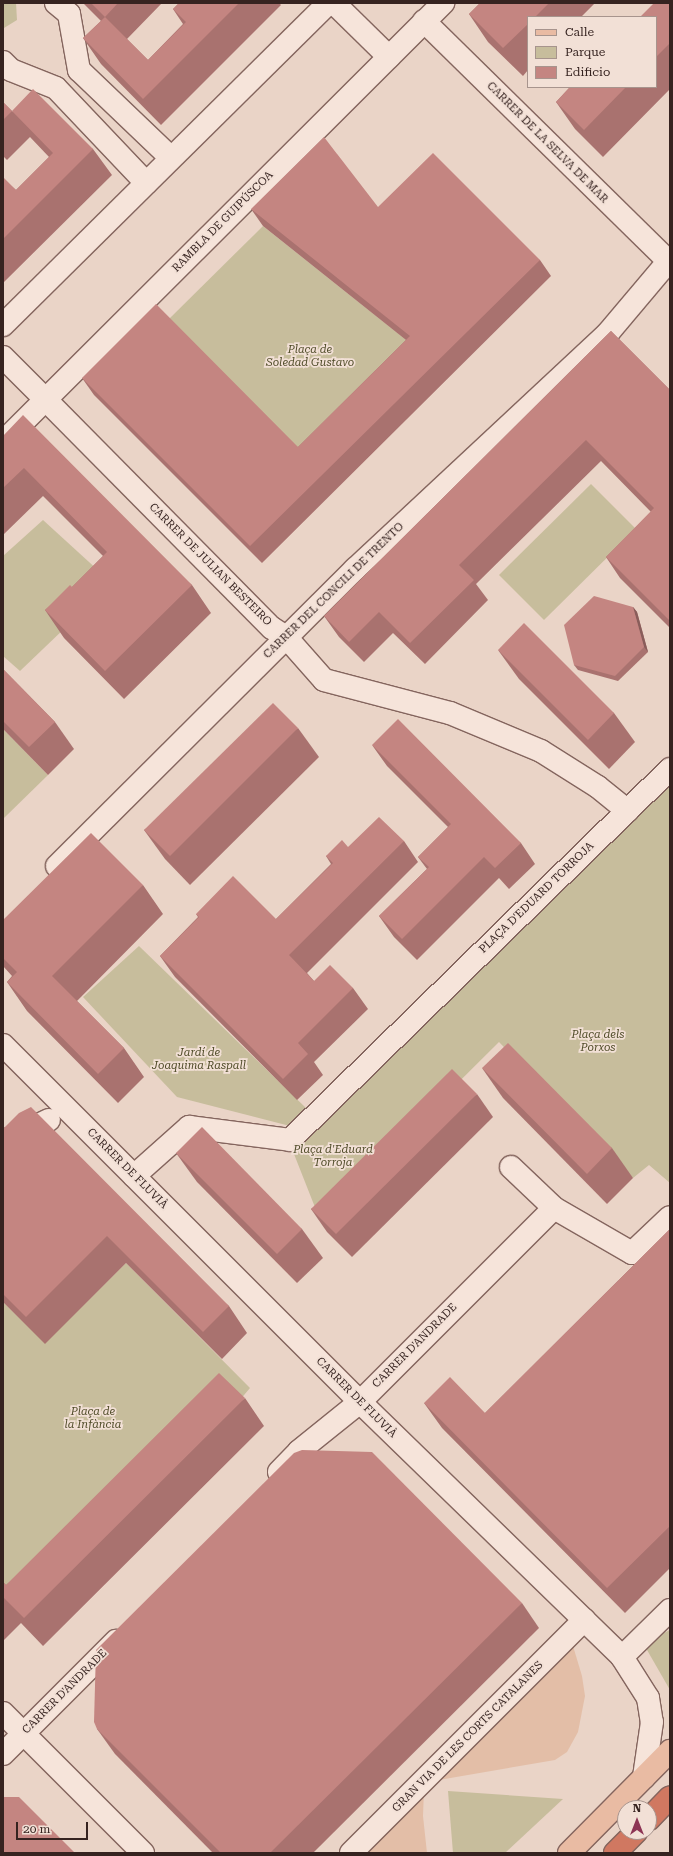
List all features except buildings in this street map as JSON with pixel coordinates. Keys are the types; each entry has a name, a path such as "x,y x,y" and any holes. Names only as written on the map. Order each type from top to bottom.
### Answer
{"highway":[{"path":"657,1811 670,1797"},
{"path":"615,1853 628,1840"}],"main road":[{"path":"569,1853 670,1751"}],"street":[{"path":"56,3 69,14 79,70 171,158"},
{"path":"3,325 328,3"},
{"path":"334,3 389,57"},
{"name":"RAMBLA DE GUIPÚSCOA","path":"3,442 443,3"},
{"name":"CARRER DE LA SELVA DE MAR","path":"424,21 669,263"},
{"path":"3,62 11,70 56,88 146,184"},
{"name":"CARRER DEL CONCILI DE TRENTO","path":"41,883 355,569 602,338 651,285 669,263"},
{"name":"CARRER DE JULIAN BESTEIRO","path":"3,357 272,628 286,637 324,680 450,713 541,751 598,787 628,811"},
{"name":"PLAÇA D'EDUARD TORROJA","path":"134,1176 189,1126 290,1140 670,769"},
{"name":"CARRER DE FLUVIÀ","path":"3,1045 360,1402 622,1657 648,1698 652,1722 644,1777"},
{"path":"3,1142 46,1124 36,1135 3,1149"},
{"path":"511,1167 554,1208 632,1252 670,1217"},
{"name":"CARRER D'ANDRADE","path":"266,1485 299,1451 360,1402 554,1208"},
{"path":"622,1657 670,1610"},
{"name":"GRAN VIA DE LES CORTS CATALANES","path":"351,1853 584,1620"},
{"name":"CARRER D'ANDRADE","path":"3,1754 130,1627"},
{"path":"3,1713 143,1853"}],"green space":[{"path":"3,3 16,3 17,20 4,28"},
{"name":"Plaça de Soledad Gustavo","path":"263,226 415,347 310,463 168,320"},
{"path":"591,484 636,529 544,620 499,575"},
{"path":"43,520 112,583 20,671 3,656 3,556"},
{"path":"3,729 48,775 3,819"},
{"path":"670,775 670,1183 649,1165 633,1178 499,1042 320,1220 292,1149"},
{"name":"Jardí de Joaquima Raspall","path":"139,946 307,1109 290,1126 177,1097 83,997"},
{"name":"Plaça de la Infància","path":"126,1263 250,1388 239,1401 3,1590 3,1302 45,1343"},
{"path":"670,1630 670,1690 643,1643"},
{"path":"448,1791 563,1799 505,1853 453,1853"}],"sand":[{"path":"573,1646 582,1676 585,1696 578,1732 567,1752 555,1760 433,1781"},
{"path":"424,1790 423,1816 427,1853 360,1853"}],"park label":[{"name":"Plaça dels Porxos","path":"598,1042"},
{"name":"Plaça d'Eduard Torroja","path":"333,1157"}]}
